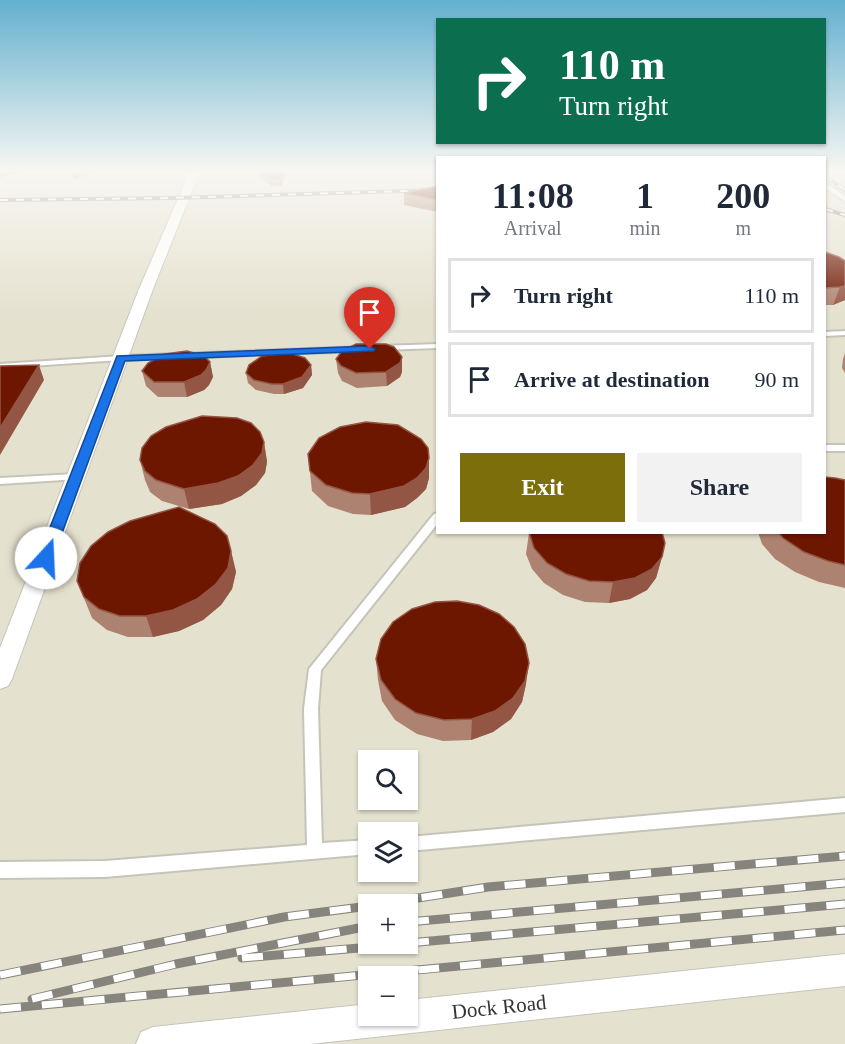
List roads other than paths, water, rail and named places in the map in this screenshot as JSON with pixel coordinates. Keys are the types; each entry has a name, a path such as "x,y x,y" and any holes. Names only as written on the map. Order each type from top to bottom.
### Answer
{"street":[{"path":"0,679 120,358 175,220"},
{"name":"Dock Road","path":"153,1044 845,970"}],"lane":[{"path":"826,334 845,333"},
{"path":"0,366 120,358 436,346"},
{"path":"826,448 845,448"},
{"path":"0,481 76,477"},
{"path":"315,852 311,709 315,669 436,518"},
{"path":"418,843 845,805"},
{"path":"0,870 105,869 358,848"}],"railway":[{"path":"418,898 488,887 845,856"},
{"path":"418,921 845,883"},
{"path":"418,942 845,904"},
{"path":"0,975 284,917 358,907"},
{"path":"32,999 176,964 358,928"},
{"path":"0,1009 845,930"},
{"path":"242,958 358,948"}]}
